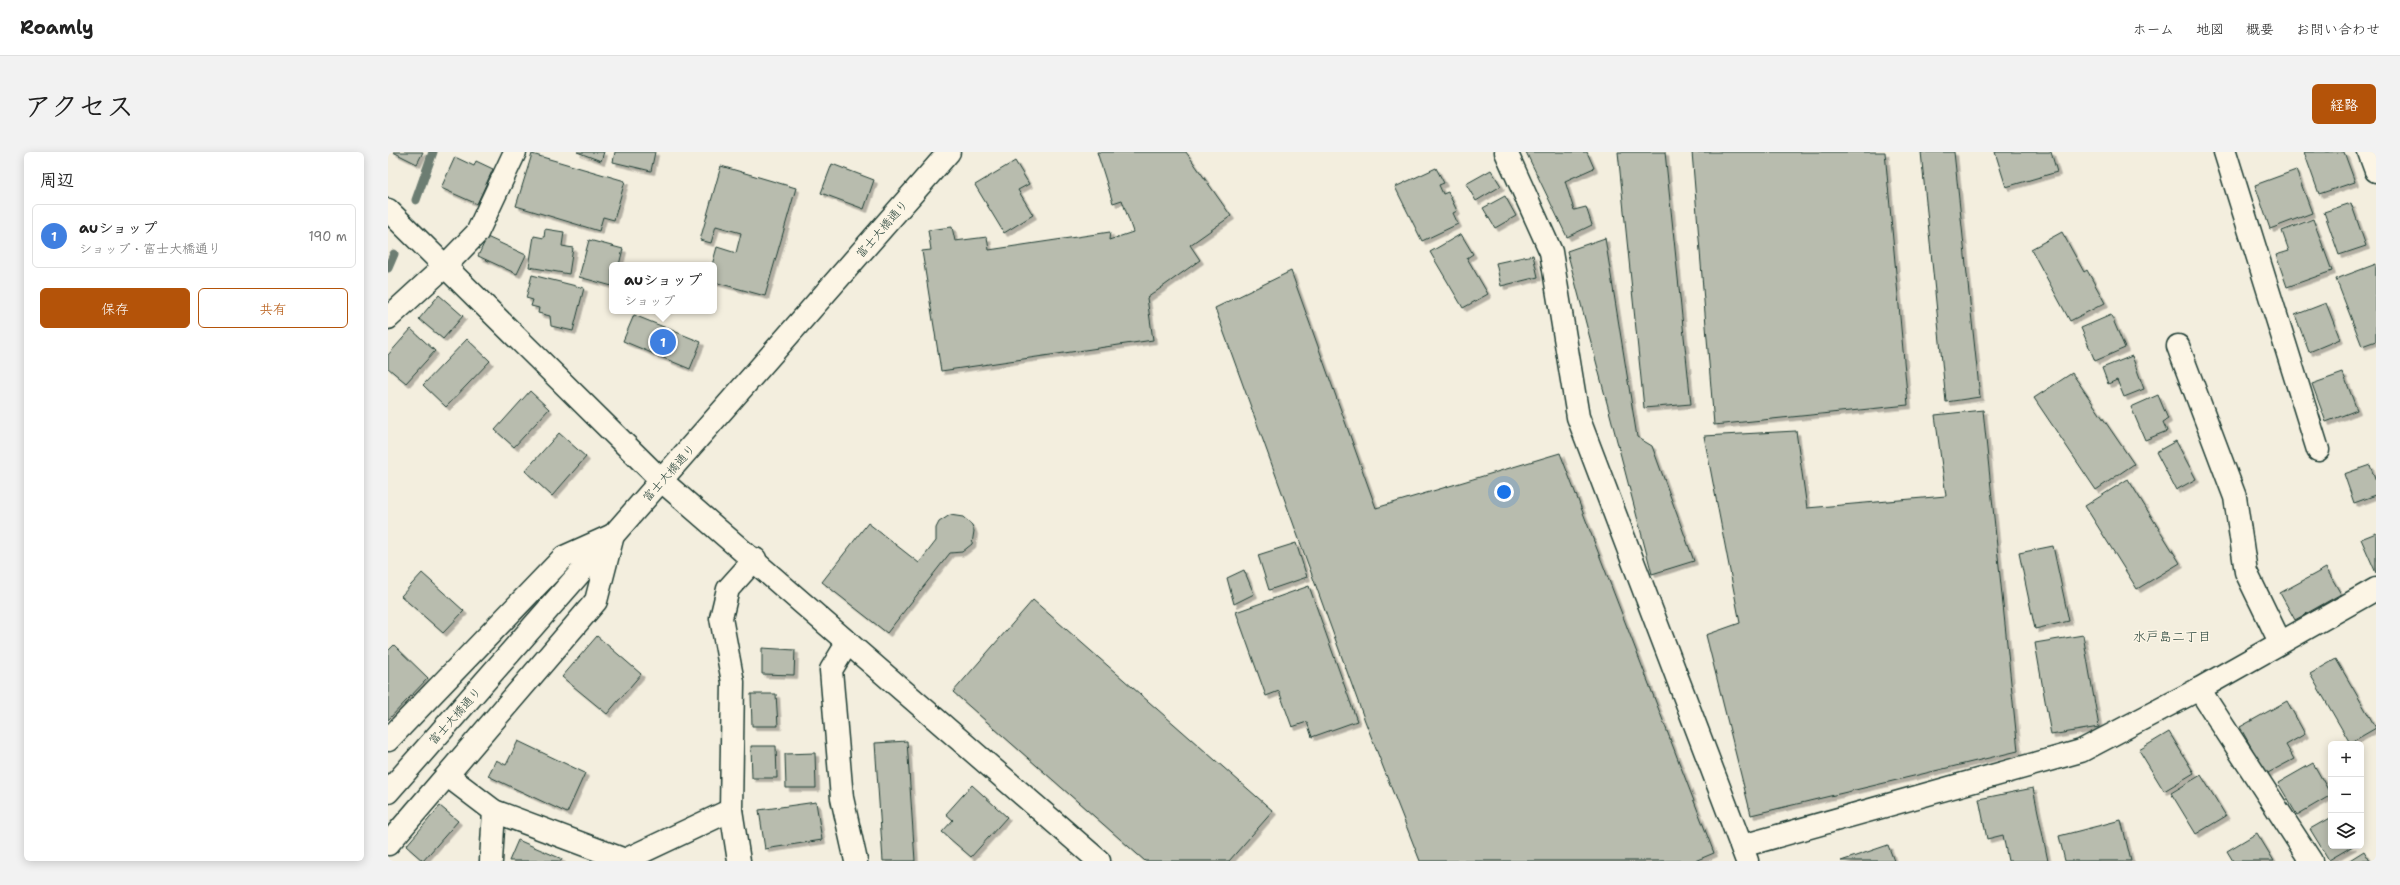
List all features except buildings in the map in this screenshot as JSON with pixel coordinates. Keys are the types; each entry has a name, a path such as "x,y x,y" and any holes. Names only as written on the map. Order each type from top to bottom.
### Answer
{"street":[{"path":"388,318 445,266 477,233 515,152"},
{"name":"富士大橋通り","path":"388,792 558,600 613,535 662,481 949,152"},
{"path":"1506,152 1551,252 1578,417 1743,856 2081,751 2199,689 2376,589"},
{"path":"2225,152 2318,450"},
{"path":"2369,152 2376,171"},
{"path":"388,210 662,481 755,559 1099,861"},
{"path":"2178,346 2235,497 2246,572 2280,642"},
{"path":"388,740 564,557 613,535"},
{"path":"388,844 448,776 596,601 613,535"},
{"path":"739,861 731,810 733,682 721,618 728,590 755,559"},
{"path":"848,642 832,670 842,798 856,861"},
{"path":"2199,689 2311,861"},
{"path":"448,776 494,811 625,860 731,810"},
{"path":"490,861 494,811"}],"waterway":[{"path":"416,200 433,152"},
{"path":"388,268 394,254"}],"place":[{"name":"auショップ","path":"663,342"}],"district":[{"name":"水戸島二丁目","path":"2172,636"}]}
